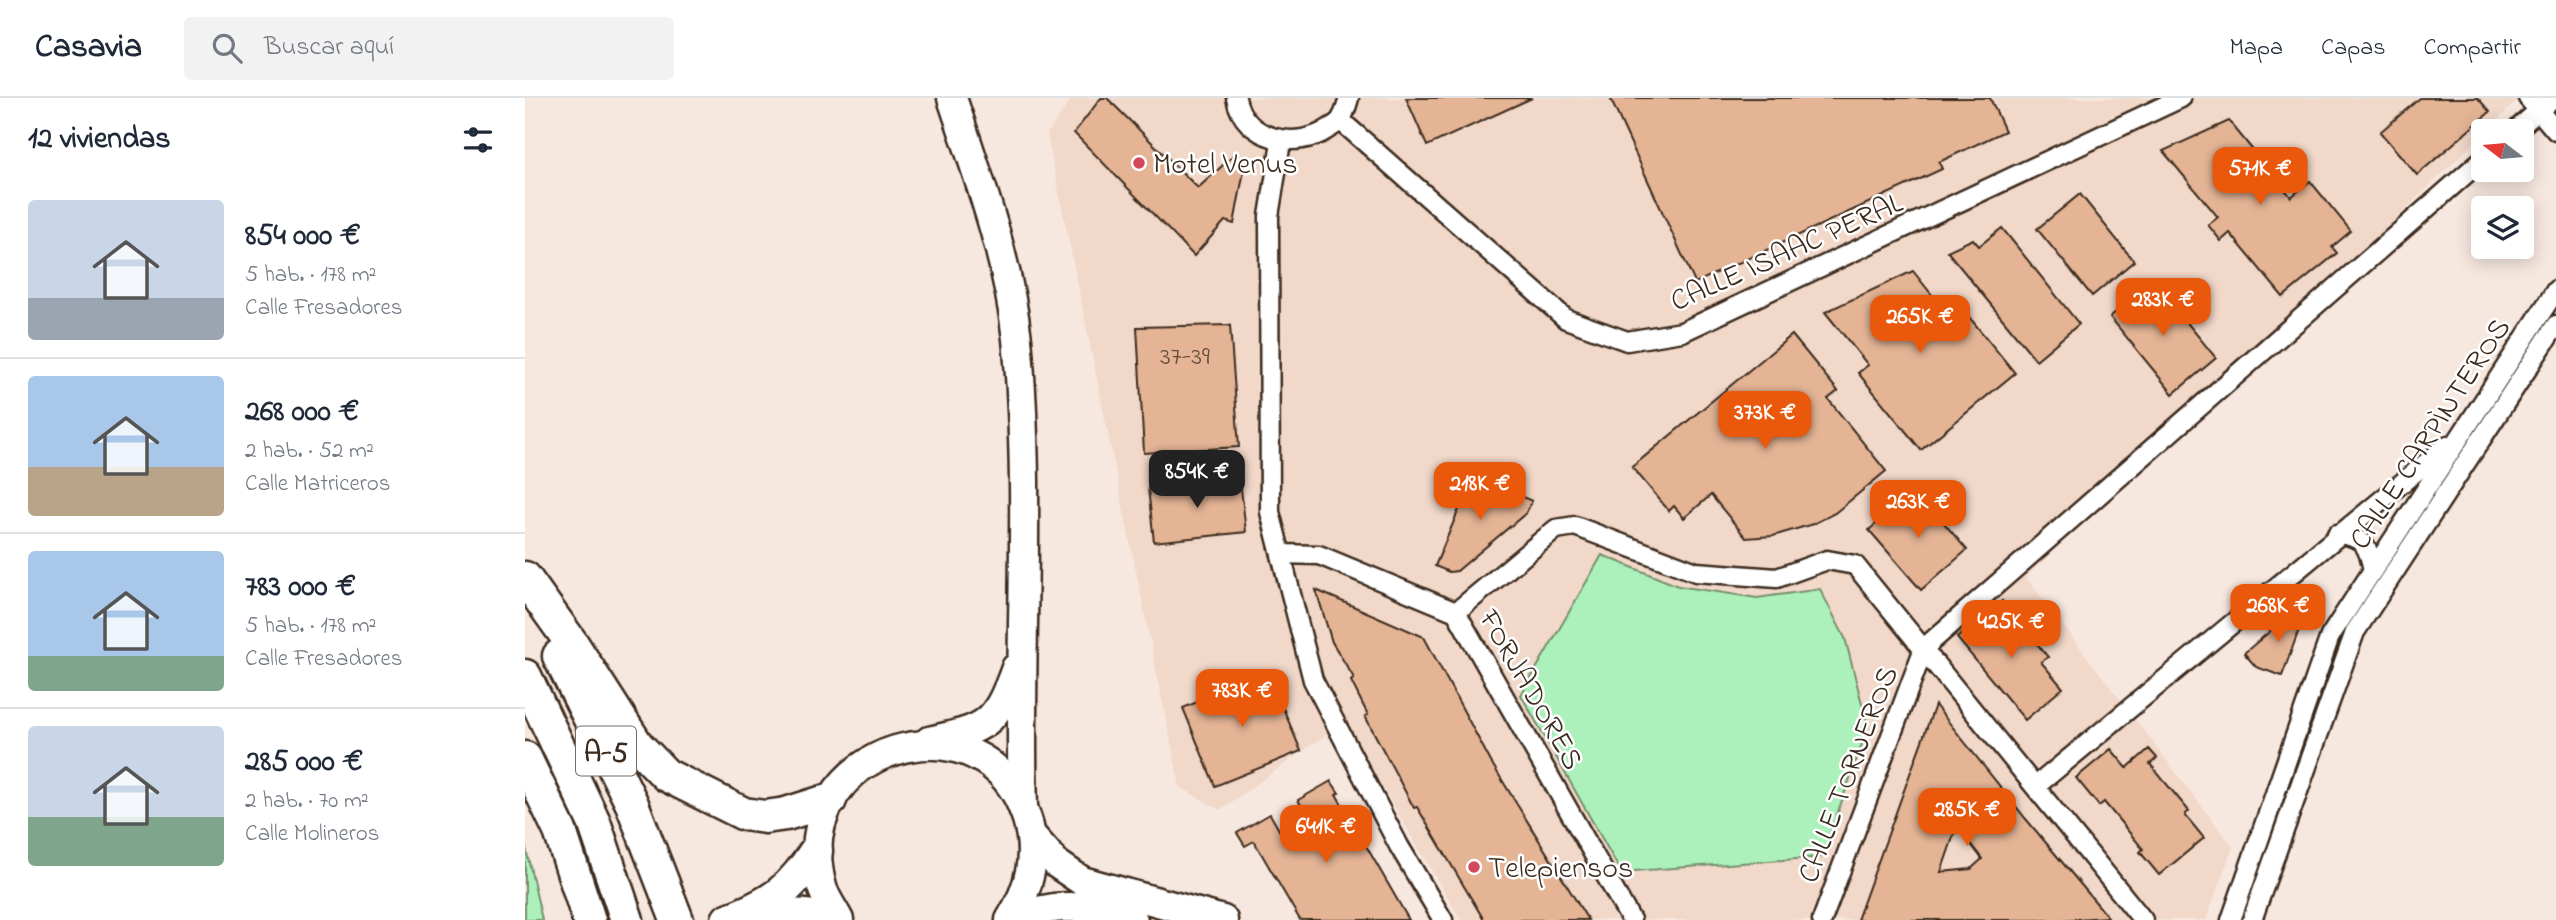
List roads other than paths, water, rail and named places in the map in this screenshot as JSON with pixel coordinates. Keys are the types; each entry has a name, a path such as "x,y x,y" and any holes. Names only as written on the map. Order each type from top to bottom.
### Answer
{"highway":[{"path":"525,578 637,745 666,775 744,814 765,817 786,814 830,800"},
{"name":"A-5","path":"525,587 632,804 677,920"},
{"name":"A-5","path":"525,676 594,822 627,920"},
{"path":"525,758 560,831 589,920"},
{"path":"772,914 816,851"},
{"path":"728,920 772,914 811,916 827,920"}],"main road":[{"path":"952,98 998,248 1016,337 1024,451 1023,807"},
{"path":"839,920 822,890 816,851 820,824 830,800 846,778 866,761 890,750 976,730 992,718 1004,700 1022,651"},
{"path":"916,744 949,747 980,759 1005,780 1023,807 1032,836 1033,868 1024,898 1010,920"},
{"path":"1032,836 1056,864 1082,881 1223,920"},
{"path":"1016,920 1054,905 1084,907 1133,920"}],"street":[{"path":"1236,98 1237,107 1255,130 1281,142 1313,140 1341,121 1349,98"},
{"name":"CALLE ISAAC PERAL","path":"1341,121 1566,319 1596,333 1627,341 1682,332 2181,98"},
{"path":"2525,119 2540,102 2556,131"},
{"path":"1281,142 1269,216 1270,512 1313,680 1399,846 1443,920"},
{"path":"1924,648 2471,169"},
{"name":"CALLE CARPÌNTEROS","path":"2231,920 2330,636 2556,290"},
{"name":"CALLE CARPÌNTEROS","path":"2252,920 2355,632 2556,325"},
{"path":"2036,786 2461,434"},
{"path":"1456,612 1556,529 1575,526 1696,572 1777,578 1827,560 1855,565 2143,920"},
{"path":"2337,534 2362,540 2368,546 2374,570"},
{"name":"FORJADORES","path":"1281,554 1319,555 1456,612 1631,920"},
{"name":"CALLE TORNEROS","path":"1822,920 1924,648"}],"place":[{"name":"Motel Venus","path":"1139,163"},
{"name":"Telepiensos","path":"1474,867"}]}
